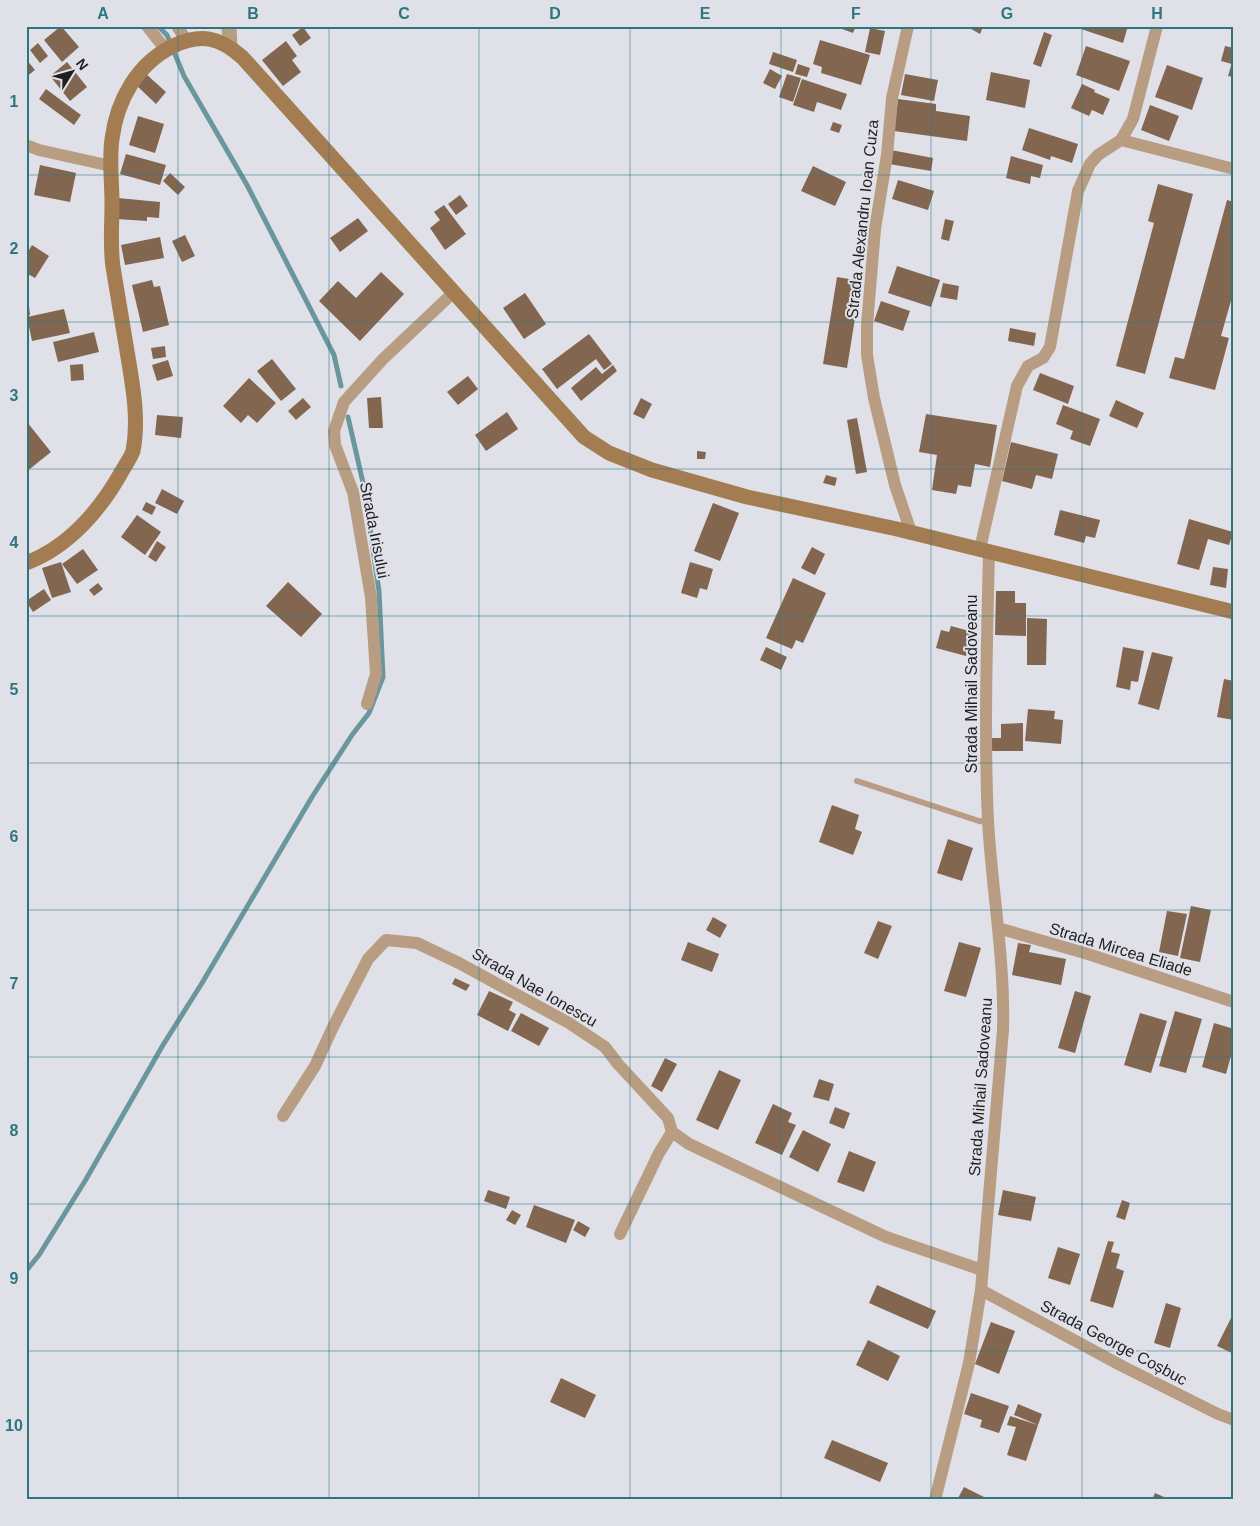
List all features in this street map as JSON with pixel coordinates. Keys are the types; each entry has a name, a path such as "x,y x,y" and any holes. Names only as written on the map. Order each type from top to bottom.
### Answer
{"main road":[{"path":"26,563 64,542 92,515 113,487 132,452 135,426 134,393 113,265 112,140 118,112 130,83 141,70 166,50 186,40 197,38 210,39 230,47 258,74 584,437 609,454 652,470 747,497 911,532 1234,612"}],"street":[{"path":"147,26 166,50"},
{"path":"177,26 186,40"},
{"path":"229,26 230,47"},
{"name":"Strada Alexandru Ioan Cuza","path":"908,26 892,98 887,155 875,229 867,326 867,355 874,398 895,486 911,532"},
{"path":"1157,26 1133,119 1121,140 1234,169"},
{"name":"Strada Mihail Sadoveanu","path":"935,1500 969,1363 981,1290 1003,1030 1004,1009 988,822 985,550 1018,386 1028,366 1043,358 1050,347 1078,191 1090,164 1098,155 1121,140"},
{"path":"26,145 39,150 111,166"},
{"name":"Strada Irisului","path":"367,704 376,674 372,597 353,492 335,445 334,431 344,402 382,359 454,292"},
{"name":"Strada Mircea Eliade","path":"998,928 1088,954 1234,1002"},
{"name":"Strada Nae Ionescu","path":"283,1116 315,1066 368,959 386,940 417,943 569,1023 605,1048 668,1118 672,1132 689,1144 886,1237 982,1270"},
{"path":"620,1234 659,1153 672,1132"},
{"name":"Strada George Coșbuc","path":"981,1290 1122,1366 1218,1414 1234,1420"}],"lane":[{"path":"857,781 979,821 988,822"}],"building":[{"path":"61,26 79,47 62,62 44,40"},
{"path":"834,26 856,26 853,33"},
{"path":"966,26 982,26 983,27 980,34"},
{"path":"1072,26 1128,26 1123,43"},
{"path":"303,27 311,38 300,46 292,35"},
{"path":"870,28 885,31 880,55 865,52"},
{"path":"1044,32 1052,35 1041,67 1033,64"},
{"path":"820,40 870,55 861,85 821,73 822,67 813,64"},
{"path":"286,41 297,56 292,60 301,72 283,86 262,60"},
{"path":"38,43 48,56 40,63 30,50"},
{"path":"1086,46 1130,61 1119,91 1076,75"},
{"path":"1225,46 1234,48 1232,64 1221,61"},
{"path":"773,52 797,60 793,72 769,64"},
{"path":"26,59 35,70 26,77"},
{"path":"67,62 87,87 70,101 50,76"},
{"path":"798,64 810,68 807,77 795,74"},
{"path":"1167,65 1203,78 1192,110 1155,97"},
{"path":"1231,66 1234,67 1234,77 1228,76"},
{"path":"770,69 782,76 775,89 763,83"},
{"path":"991,72 1030,80 1025,108 986,100"},
{"path":"145,73 166,92 156,104 135,84"},
{"path":"787,74 801,78 793,102 779,97"},
{"path":"905,74 938,80 934,101 901,95"},
{"path":"802,79 847,94 841,110 817,102 814,112 793,105"},
{"path":"1082,84 1110,99 1103,115 1092,110 1089,116 1071,108"},
{"path":"46,89 81,115 74,125 39,99"},
{"path":"898,99 936,104 936,111 970,116 967,141 894,131"},
{"path":"1150,105 1179,116 1169,141 1141,130"},
{"path":"138,116 164,124 155,153 129,145"},
{"path":"833,122 842,125 839,133 830,130"},
{"path":"1029,128 1078,144 1072,163 1051,156 1050,160 1022,150"},
{"path":"891,150 933,158 931,171 889,164"},
{"path":"126,154 166,165 160,185 120,174"},
{"path":"1011,156 1043,165 1040,178 1031,176 1030,184 1006,178"},
{"path":"40,165 76,173 70,202 34,195"},
{"path":"813,166 846,182 835,206 801,191"},
{"path":"170,173 185,187 178,195 163,181"},
{"path":"898,180 934,191 928,210 892,199"},
{"path":"1158,184 1193,194 1145,374 1116,366 1154,223 1148,221"},
{"path":"460,195 468,206 456,215 448,204"},
{"path":"118,198 160,202 159,218 147,217 147,221 116,219"},
{"path":"1227,200 1234,202 1234,290 1221,336 1229,338 1215,390 1169,378 1175,357 1184,359"},
{"path":"444,205 466,234 445,250 430,228 440,220 434,212"},
{"path":"358,218 368,231 340,252 330,238"},
{"path":"945,219 954,221 949,241 941,239"},
{"path":"185,235 195,256 182,262 172,241"},
{"path":"160,237 164,258 125,265 121,245"},
{"path":"32,245 49,256 35,278 26,273 26,255"},
{"path":"897,266 940,280 931,307 888,293"},
{"path":"381,272 404,294 360,341 319,301 338,281 356,298"},
{"path":"837,277 861,281 847,368 823,364"},
{"path":"152,280 154,287 160,286 169,325 143,332 132,285"},
{"path":"943,283 959,286 957,300 940,297"},
{"path":"525,293 546,324 524,339 503,308"},
{"path":"28,298 30,315 26,315 26,299"},
{"path":"881,301 910,311 903,331 874,321"},
{"path":"64,309 70,333 32,341 27,317"},
{"path":"1010,328 1036,333 1034,346 1008,341"},
{"path":"94,332 99,352 58,362 53,342"},
{"path":"589,334 612,364 604,370 596,359 557,389 542,369"},
{"path":"165,346 166,357 153,359 151,348"},
{"path":"272,359 296,389 281,401 257,371"},
{"path":"168,360 173,376 157,381 152,365"},
{"path":"83,364 84,380 71,381 70,365"},
{"path":"613,365 617,371 581,401 571,388 596,367 602,374"},
{"path":"1040,373 1074,386 1068,404 1033,390"},
{"path":"468,376 478,389 458,405 447,392"},
{"path":"249,378 276,403 257,423 248,415 241,423 223,406"},
{"path":"381,397 383,428 369,428 367,398"},
{"path":"303,398 311,407 296,420 288,411"},
{"path":"641,398 652,404 644,419 633,414"},
{"path":"1116,400 1144,413 1137,428 1109,416"},
{"path":"1063,405 1100,419 1090,446 1070,439 1073,431 1056,424"},
{"path":"507,412 518,429 486,451 475,435"},
{"path":"926,414 997,425 990,467 975,464 971,487 958,485 956,494 932,490 937,455 919,452"},
{"path":"157,415 183,417 181,438 155,435"},
{"path":"857,418 867,472 856,474 847,420"},
{"path":"26,423 51,452 26,472"},
{"path":"1011,442 1058,454 1052,479 1036,475 1032,489 1002,481"},
{"path":"697,451 706,452 705,459 697,459"},
{"path":"826,475 837,478 835,486 823,483"},
{"path":"162,489 184,501 177,514 155,503"},
{"path":"146,502 156,507 152,515 142,510"},
{"path":"713,503 739,513 720,561 694,551"},
{"path":"1060,510 1100,520 1095,538 1086,536 1084,543 1054,535"},
{"path":"137,515 161,532 145,555 121,537"},
{"path":"1189,519 1233,532 1229,545 1208,539 1199,570 1177,564"},
{"path":"157,541 166,547 156,562 148,557"},
{"path":"812,547 825,554 815,575 801,568"},
{"path":"83,549 98,570 77,584 62,564"},
{"path":"61,562 71,592 52,598 42,568"},
{"path":"690,562 713,569 707,590 700,588 697,598 681,593"},
{"path":"1213,567 1228,569 1226,588 1210,585"},
{"path":"793,578 826,593 803,643 796,640 792,649 766,638"},
{"path":"288,582 322,614 301,637 266,606"},
{"path":"98,583 103,589 94,596 89,590"},
{"path":"44,589 51,600 33,612 26,601"},
{"path":"996,591 1015,591 1015,603 1026,603 1026,636 995,635"},
{"path":"1027,618 1047,619 1046,665 1027,665"},
{"path":"951,626 973,632 966,656 936,648 941,630 949,632"},
{"path":"766,647 787,657 781,670 760,660"},
{"path":"1123,647 1144,651 1138,682 1131,681 1130,690 1116,687"},
{"path":"1152,652 1173,657 1159,710 1138,704"},
{"path":"1224,679 1234,681 1234,720 1217,717"},
{"path":"1028,709 1055,711 1054,719 1063,720 1061,744 1025,741"},
{"path":"1023,723 1023,751 992,751 992,738 1001,738 1001,724"},
{"path":"832,805 859,815 855,829 862,832 853,855 819,842"},
{"path":"948,839 973,848 962,881 937,873"},
{"path":"1191,906 1211,910 1200,962 1180,958"},
{"path":"1167,911 1187,914 1178,956 1159,952"},
{"path":"713,917 727,925 720,938 706,930"},
{"path":"878,921 892,926 878,959 864,953"},
{"path":"688,942 719,954 712,972 681,960"},
{"path":"959,942 981,948 966,997 944,991"},
{"path":"1018,943 1031,945 1029,952 1066,959 1061,985 1012,975"},
{"path":"455,978 470,985 466,991 452,984"},
{"path":"489,991 513,1002 509,1010 516,1014 508,1031 477,1015"},
{"path":"1075,991 1091,996 1075,1053 1058,1048"},
{"path":"1175,1011 1202,1019 1186,1073 1159,1066"},
{"path":"521,1013 549,1028 539,1046 511,1031"},
{"path":"1140,1013 1167,1021 1151,1073 1124,1065"},
{"path":"1214,1023 1234,1029 1234,1045 1226,1074 1202,1067"},
{"path":"665,1058 677,1064 662,1092 651,1086"},
{"path":"719,1070 741,1080 718,1130 696,1120"},
{"path":"819,1079 834,1084 829,1101 813,1097"},
{"path":"773,1104 792,1113 788,1122 796,1125 782,1155 755,1143"},
{"path":"835,1107 850,1113 844,1129 829,1123"},
{"path":"803,1130 831,1144 818,1172 789,1157"},
{"path":"849,1151 876,1162 864,1192 837,1182"},
{"path":"488,1190 510,1197 506,1209 484,1201"},
{"path":"1003,1190 1036,1197 1031,1221 998,1215"},
{"path":"1122,1200 1130,1203 1125,1220 1116,1217"},
{"path":"534,1205 575,1220 566,1243 526,1227"},
{"path":"512,1210 521,1215 515,1225 506,1220"},
{"path":"578,1221 590,1228 585,1237 573,1230"},
{"path":"1108,1241 1114,1242 1111,1252 1120,1254 1116,1268 1124,1271 1113,1308 1090,1301"},
{"path":"1058,1247 1080,1254 1070,1285 1048,1278"},
{"path":"877,1285 936,1311 928,1329 869,1303"},
{"path":"1166,1303 1181,1308 1170,1348 1154,1343"},
{"path":"1232,1316 1234,1317 1234,1354 1217,1346"},
{"path":"991,1322 1015,1331 999,1374 975,1364"},
{"path":"868,1340 900,1356 888,1381 856,1365"},
{"path":"561,1378 596,1395 585,1418 550,1402"},
{"path":"971,1393 1009,1406 999,1433 980,1427 982,1420 964,1414"},
{"path":"1018,1404 1042,1414 1038,1425 1014,1415"},
{"path":"1010,1416 1038,1425 1026,1461 1007,1455 1016,1427 1007,1425"},
{"path":"832,1440 888,1463 880,1482 824,1458"},
{"path":"964,1487 990,1500 957,1500"},
{"path":"1155,1493 1171,1500 1152,1500"}],"waterway":[{"path":"158,26 167,35 184,76 247,185 334,355 341,386"},
{"path":"26,1271 39,1255 85,1181 163,1045 202,983 312,797 352,735 369,713 383,677 379,591 364,487 348,417"}]}
